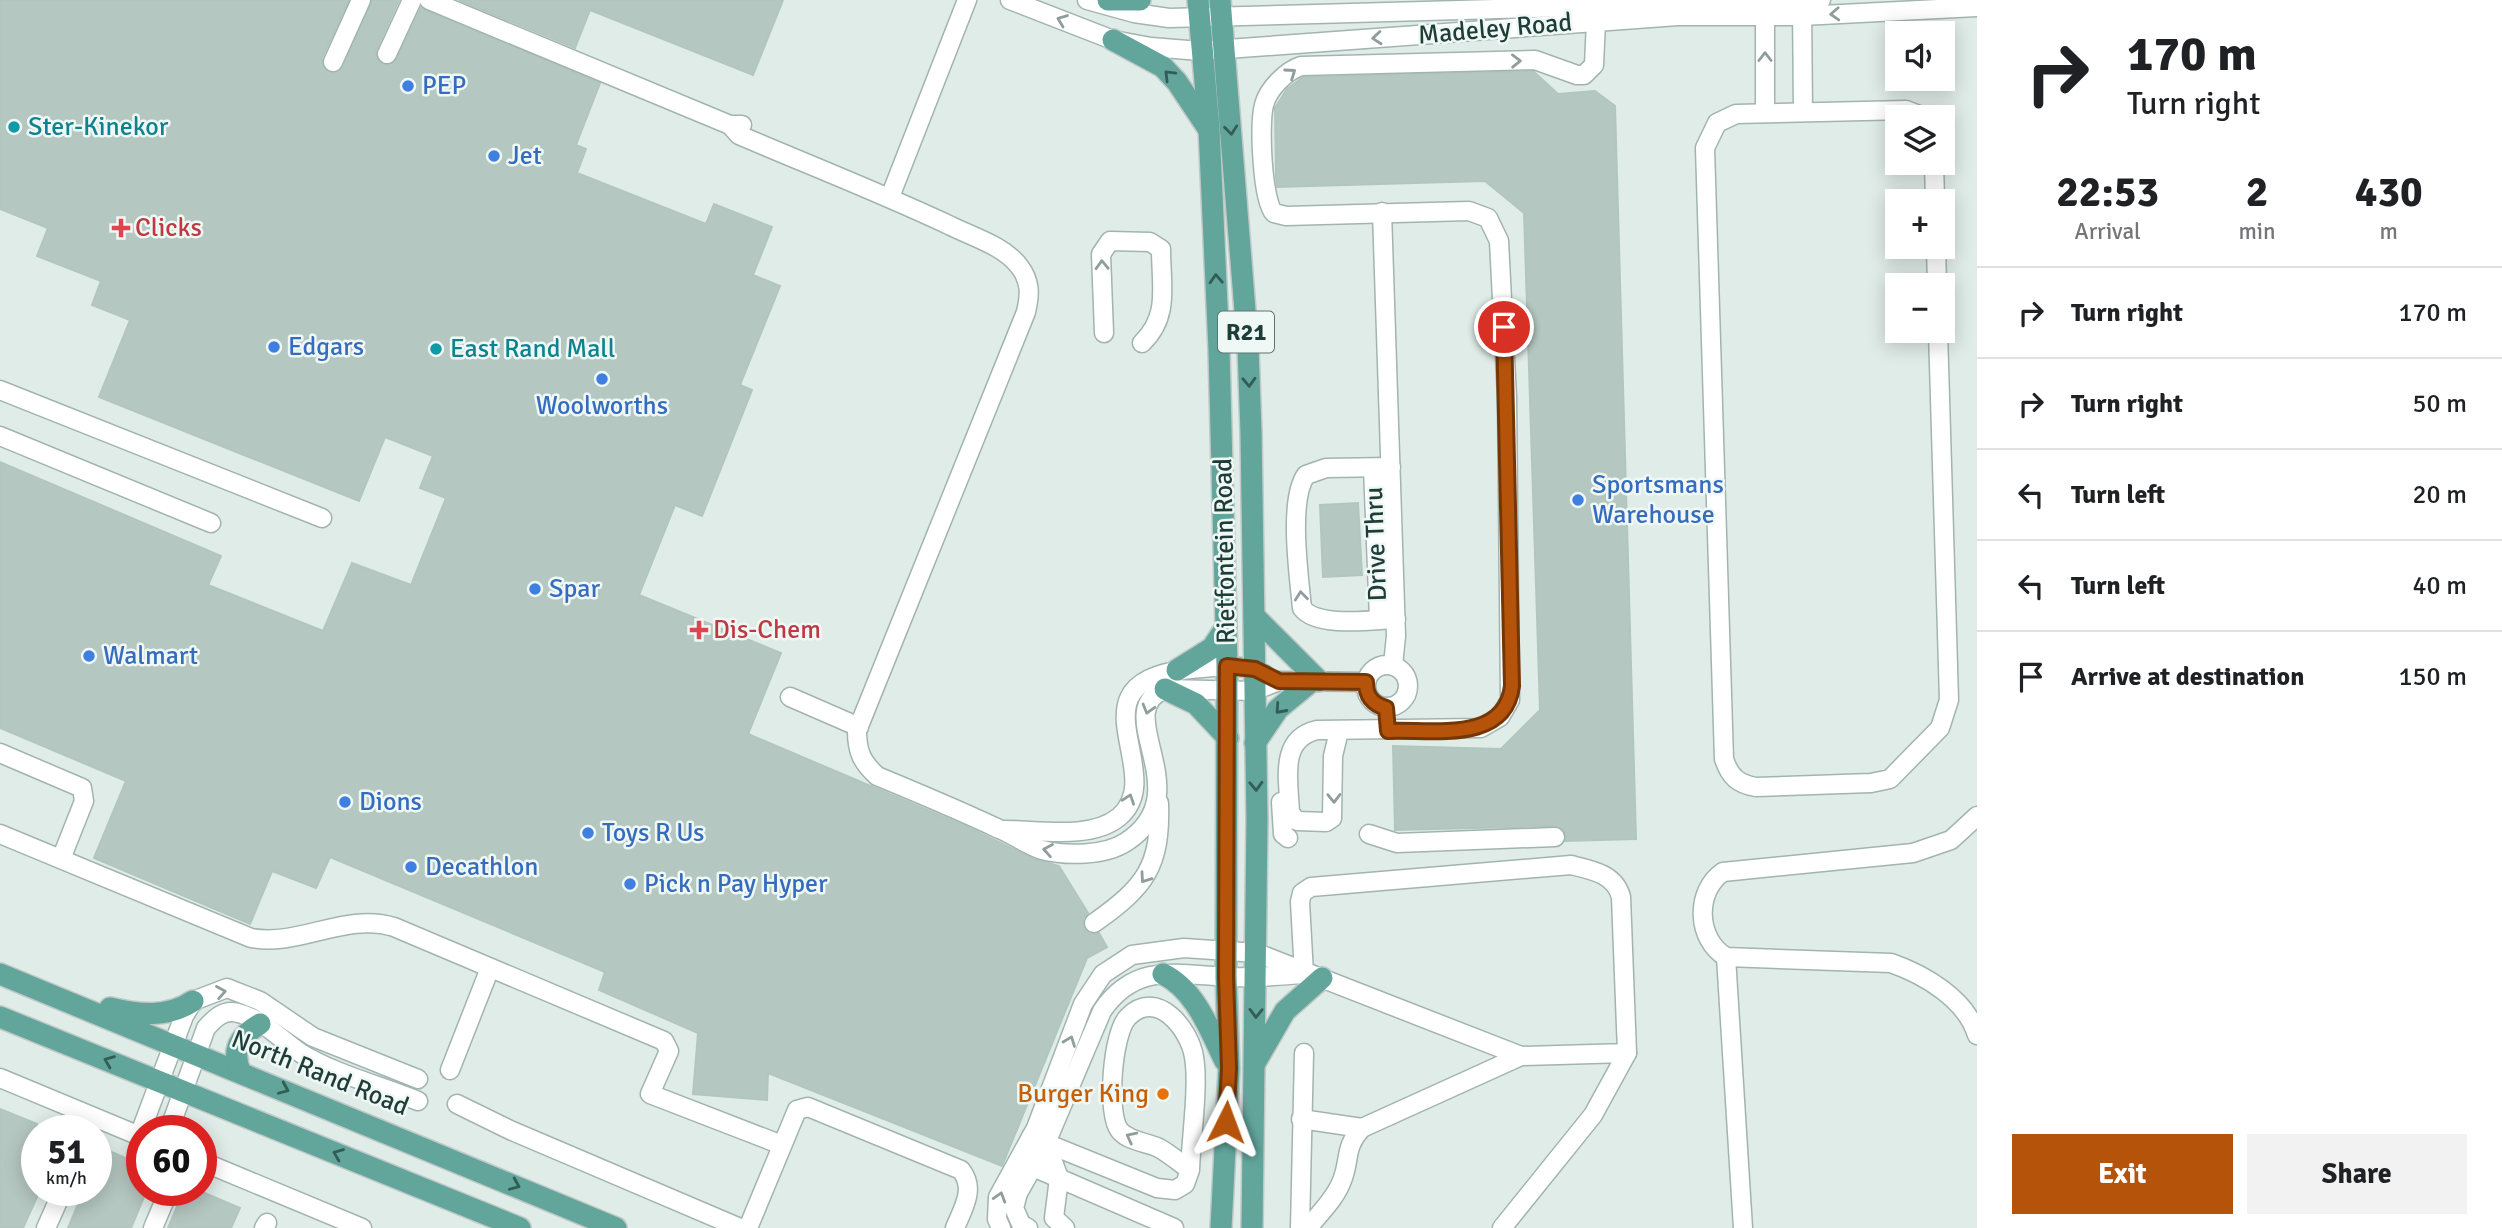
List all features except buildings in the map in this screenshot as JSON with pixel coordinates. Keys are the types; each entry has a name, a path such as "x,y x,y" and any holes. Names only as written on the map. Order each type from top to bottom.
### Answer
{"main road":[{"path":"1108,0 1140,0"},
{"name":"Rietfontein Road","path":"1209,8 1223,51 1248,348 1255,617 1257,953 1252,1228"},
{"name":"Rietfontein Road","path":"1209,8 1200,51 1209,128 1219,350 1228,738 1226,977 1229,1069 1221,1228"},
{"path":"1113,40 1163,67 1177,82 1209,128"},
{"path":"1255,617 1315,681 1278,709 1255,743"},
{"path":"1177,670 1212,648 1226,627"},
{"path":"1165,689 1196,704 1228,738"},
{"name":"North Rand Road","path":"0,974 616,1228"},
{"path":"1163,974 1183,989 1202,1012 1229,1069"},
{"path":"1255,1064 1285,1011 1313,976"},
{"path":"27,985 129,1013 179,1010 193,1001"},
{"path":"0,1017 520,1228"},
{"path":"240,1071 235,1060 239,1042 260,1024"}],"street":[{"path":"333,62 361,0"},
{"path":"387,54 412,0"},
{"path":"429,0 730,125 744,125 764,133 775,148 890,197 1004,253 1018,264 1027,279 1029,296 859,727 857,747 864,764 877,776 1046,851 1098,852 1127,842 1148,822 1159,789"},
{"path":"890,197 967,0"},
{"name":"Madeley Road","path":"1010,0 1113,40 1151,47 1200,51 1223,51 1598,9"},
{"name":"Madeley Road","path":"1087,0 1134,13 1169,18 1209,8 1437,5 1598,9 1977,7"},
{"name":"Madeley Road","path":"1802,8 1821,0"},
{"path":"1802,8 1803,112"},
{"path":"1288,838 1282,831 1280,760 1307,732 1481,728 1500,717 1510,700 1512,686 1507,397 1499,241 1488,218 1477,212 1286,216 1274,213 1267,202 1263,109 1272,91 1290,71 1301,66 1535,60 1565,72 1584,75 1594,65 1598,9"},
{"path":"1765,9 1765,113"},
{"path":"1885,110 1765,113 1726,117 1712,129 1705,148 1724,759 1731,775 1742,785 1756,787 1882,782 1905,767 1945,719 1949,700 1938,343"},
{"name":"Drive Thru","path":"1382,212 1382,467 1387,619 1393,665"},
{"path":"1104,333 1101,254 1104,247 1110,241 1154,243 1160,249 1161,318 1155,331 1142,343"},
{"path":"0,390 322,518"},
{"path":"0,436 211,523"},
{"path":"1382,467 1313,470 1301,482 1297,493 1302,608 1312,617 1325,620 1387,619"},
{"path":"1393,665 1408,679 1408,692 1400,703 1386,708 1379,706 1368,696 1366,682 1373,669 1393,665"},
{"path":"1002,830 1071,831 1105,826 1119,817 1132,799 1133,768 1127,728 1130,698 1138,684 1154,675 1177,670 1227,666 1255,669 1279,681"},
{"path":"1094,923 1125,901 1151,869 1160,835 1159,789 1145,720 1152,697 1165,689 1254,691 1279,681 1366,682"},
{"path":"790,697 859,727"},
{"path":"1386,708 1388,731"},
{"path":"1293,744 1289,753 1290,813 1297,821 1326,822 1335,812 1334,756 1339,731"},
{"path":"0,752 82,788 84,801 61,859"},
{"path":"1977,816 1951,840 1913,853 1723,872 1707,887 1702,903 1709,939 1718,952 1726,957 1891,963 1908,969 1956,1001 1973,1022 1977,1035"},
{"path":"0,834 251,938 274,940 340,925 380,922 664,1041 668,1051 650,1094 782,1145"},
{"path":"1369,834 1396,843 1555,838"},
{"path":"1313,976 1300,902 1302,893 1311,887 1571,865 1591,870 1615,884 1621,897 1627,1053 1593,1115 1502,1228"},
{"path":"1065,1228 1054,1219 1059,1178 1039,1140 1083,1004 1103,974 1132,956 1147,951 1184,948 1257,953 1521,1056 1627,1053"},
{"path":"1726,957 1743,1228"},
{"path":"450,1070 490,968"},
{"path":"1028,1228 1021,1224 1014,1208 1027,1164 1108,1002 1129,983 1146,976 1163,974 1256,978 1313,976"},
{"path":"148,1115 193,1001 227,988 244,992 313,1037 418,1079"},
{"path":"1039,1140 1167,1190 1185,1184 1190,1170 1195,1059 1178,1021 1167,1012 1143,1009 1128,1016 1117,1042 1113,1112 1115,1123 1124,1134 1160,1149 1190,1170"},
{"path":"175,1115 206,1028 221,1014 242,1013 304,1055 418,1101"},
{"path":"1300,1228 1304,1053"},
{"path":"1308,1228 1337,1191 1345,1174 1348,1147 1362,1128 1521,1056"},
{"path":"0,1078 74,1115"},
{"path":"457,1104 510,1130 740,1228"},
{"path":"748,1228 797,1110 808,1107 955,1166 966,1176 969,1194 955,1228"},
{"path":"1301,1119 1362,1128"},
{"path":"1160,1149 1191,1132"},
{"path":"1027,1164 1174,1228"},
{"path":"1001,1228 998,1219 998,1197 1027,1164"},
{"path":"217,1168 362,1228"},
{"path":"46,1228 56,1206"},
{"path":"153,1228 162,1206"}],"place":[{"name":"PEP","path":"408,86"},
{"name":"Ster-Kinekor","path":"14,127"},
{"name":"Jet","path":"494,156"},
{"name":"Clicks","path":"121,228"},
{"name":"Edgars","path":"274,347"},
{"name":"East Rand Mall","path":"436,349"},
{"name":"Woolworths","path":"602,379"},
{"name":"Sportsmans Warehouse","path":"1578,500"},
{"name":"Spar","path":"535,589"},
{"name":"Dis-Chem","path":"699,630"},
{"name":"Walmart","path":"89,656"},
{"name":"Dions","path":"345,802"},
{"name":"Toys R Us","path":"588,833"},
{"name":"Decathlon","path":"411,867"},
{"name":"Pick n Pay Hyper","path":"630,884"},
{"name":"Burger King","path":"1163,1094"}],"route":[{"path":"1226,1122 1229,1069 1226,977 1227,666 1255,669 1279,681 1366,682 1368,696 1373,702 1386,708 1388,731 1481,728 1500,717 1510,700 1512,686 1504,327"}]}
